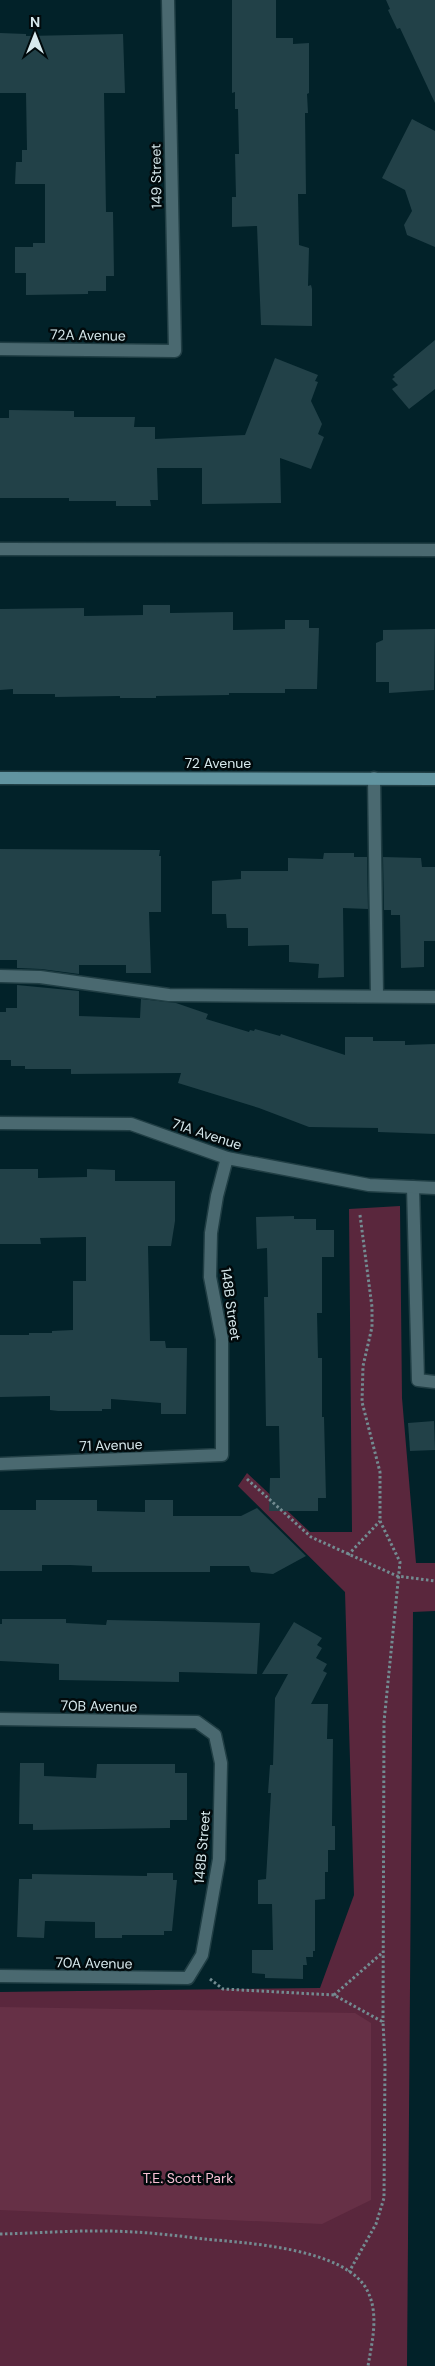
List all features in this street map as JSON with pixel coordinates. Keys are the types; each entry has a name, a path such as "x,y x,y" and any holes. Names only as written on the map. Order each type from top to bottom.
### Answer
{"main road":[{"name":"72 Avenue","path":"0,778 435,778"}],"street":[{"name":"149 Street","path":"168,0 175,351"},
{"name":"72A Avenue","path":"0,349 175,351"},
{"path":"0,549 435,550"},
{"path":"374,778 377,996"},
{"path":"0,976 40,977 169,994 435,997"},
{"name":"71A Avenue","path":"0,1123 130,1124 227,1158 369,1185 435,1188"},
{"name":"148B Street","path":"222,1456 222,1339 210,1277 211,1233 217,1196 227,1158"},
{"path":"413,1187 418,1380 435,1382"},
{"name":"71 Avenue","path":"0,1464 222,1456"},
{"name":"70B Avenue","path":"0,1719 197,1722"},
{"name":"148B Street","path":"188,1978 202,1955 219,1859 221,1763 215,1735 197,1722"},
{"name":"70A Avenue","path":"0,1976 188,1978"}],"path":[{"path":"349,2272 376,2224 384,2198 384,1722 397,1576 400,1562 380,1521 380,1472 362,1402 363,1366 372,1326 372,1307 360,1215"},
{"path":"247,1479 311,1537 397,1576 435,1581"},
{"path":"348,1555 380,1521"},
{"path":"334,1995 383,1952"},
{"path":"205,1976 223,1989 334,1995 383,2022"},
{"path":"0,2234 131,2231 278,2246 325,2259 356,2276 368,2291 373,2311 374,2332 368,2366"}],"green space":[{"name":"T.E. Scott Park","path":"400,1206 402,1398 416,1563 435,1563 435,1611 413,1612 407,2366 0,2366 0,1992 320,1988 354,1895 345,1592 238,1486 247,1473 310,1532 352,1532 349,1209"},
{"path":"0,2007 355,2013 371,2023 371,2200 322,2224 0,2210"}],"building":[{"path":"232,0 276,0 276,38 293,38 293,44 309,43 308,113 305,113 306,194 298,194 299,245 309,248 308,286 311,285 312,289 312,326 261,325 257,226 232,227 232,197 236,197 235,154 239,154 238,109 235,109 235,92 232,93"},
{"path":"386,0 435,0 435,103 400,28 397,29 388,10 390,9"},
{"path":"0,33 26,34 26,36 123,34 125,93 104,93 106,212 113,212 114,276 106,276 106,291 88,291 88,294 26,295 26,273 15,273 15,247 33,247 33,243 45,243 45,184 15,184 16,162 22,162 22,150 27,150 26,93 0,93"},
{"path":"412,119 435,131 435,247 407,235 404,225 412,211 405,190 382,178"},
{"path":"435,340 435,389 409,409 392,389 398,385 392,379 395,377 393,375"},
{"path":"275,358 318,375 315,381 318,382 311,401 322,424 318,434 324,437 311,469 280,458 281,503 202,504 202,468 157,468 158,500 150,500 151,506 116,506 116,501 69,501 69,498 0,498 0,418 9,418 9,410 74,411 74,417 135,417 134,427 155,427 155,439 245,435"},
{"path":"143,605 170,605 170,613 233,612 233,630 285,629 285,620 309,620 309,628 319,628 317,689 285,689 285,693 229,693 229,695 156,696 156,698 120,698 120,696 55,697 55,694 13,694 13,689 0,690 0,609 84,608 84,616 143,615"},
{"path":"435,629 434,690 389,693 389,682 376,682 376,643 383,640 383,630"},
{"path":"0,849 160,850 161,912 149,912 151,973 126,973 126,965 79,965 79,974 17,968 17,960 0,960"},
{"path":"324,853 354,853 354,857 367,857 368,909 343,908 344,977 318,978 319,964 289,962 289,945 248,946 248,928 227,928 226,914 212,914 212,881 241,879 241,871 288,871 288,858 323,859"},
{"path":"383,857 421,858 422,867 435,867 435,941 424,941 424,967 401,968 400,915 391,915 391,910 384,910"},
{"path":"17,985 79,991 79,1016 140,1018 141,999 176,1003 208,1014 206,1019 249,1032 255,1029 280,1036 281,1034 345,1055 345,1037 373,1037 373,1041 405,1041 405,1045 435,1044 435,1134 378,1132 378,1128 309,1127 259,1108 178,1083 181,1073 71,1074 71,1069 25,1069 25,1066 11,1066 11,1060 0,1060 0,1012 6,1012 6,1008 17,1008"},
{"path":"0,1169 38,1169 38,1178 87,1177 87,1169 115,1170 115,1181 175,1181 175,1221 171,1246 148,1246 150,1341 165,1341 166,1348 187,1348 186,1414 161,1414 161,1403 111,1399 111,1409 102,1409 102,1411 58,1411 50,1410 50,1396 0,1397 0,1335 29,1335 29,1333 52,1333 52,1331 73,1330 73,1281 86,1281 86,1237 40,1238 41,1244 0,1244"},
{"path":"294,1216 294,1219 316,1219 316,1230 334,1230 334,1257 322,1257 322,1313 317,1313 318,1358 322,1358 322,1417 324,1417 326,1498 318,1498 318,1511 269,1511 270,1478 280,1478 279,1426 266,1426 264,1297 268,1297 267,1248 257,1249 256,1217"},
{"path":"434,1421 435,1450 410,1451 408,1423"},
{"path":"36,1500 97,1500 97,1511 145,1512 145,1500 173,1500 173,1516 241,1516 257,1508 306,1556 273,1574 251,1572 249,1566 210,1566 210,1572 92,1572 92,1566 70,1565 42,1565 42,1571 0,1571 0,1510 36,1510"},
{"path":"2,1619 66,1619 66,1623 106,1625 107,1620 260,1623 257,1674 179,1672 179,1682 59,1680 59,1664 0,1661 0,1624 2,1624"},
{"path":"294,1622 322,1638 317,1645 322,1648 316,1658 327,1664 323,1671 327,1673 311,1704 328,1704 327,1739 333,1739 332,1826 335,1826 335,1850 328,1850 328,1872 325,1872 325,1899 315,1900 315,1951 313,1951 313,1957 306,1957 307,1965 303,1965 303,1979 265,1978 265,1974 252,1973 252,1950 273,1950 272,1904 258,1904 258,1880 266,1879 271,1793 268,1793 270,1765 273,1765 275,1698 288,1674 262,1674"},
{"path":"20,1763 44,1763 44,1776 96,1778 97,1764 175,1764 175,1773 187,1773 187,1820 170,1820 170,1828 33,1830 33,1824 19,1824"},
{"path":"147,1873 173,1873 173,1880 177,1880 172,1931 164,1931 164,1935 122,1935 122,1938 95,1938 95,1922 45,1921 44,1938 17,1937 19,1879 32,1879 32,1874 147,1876"}]}
